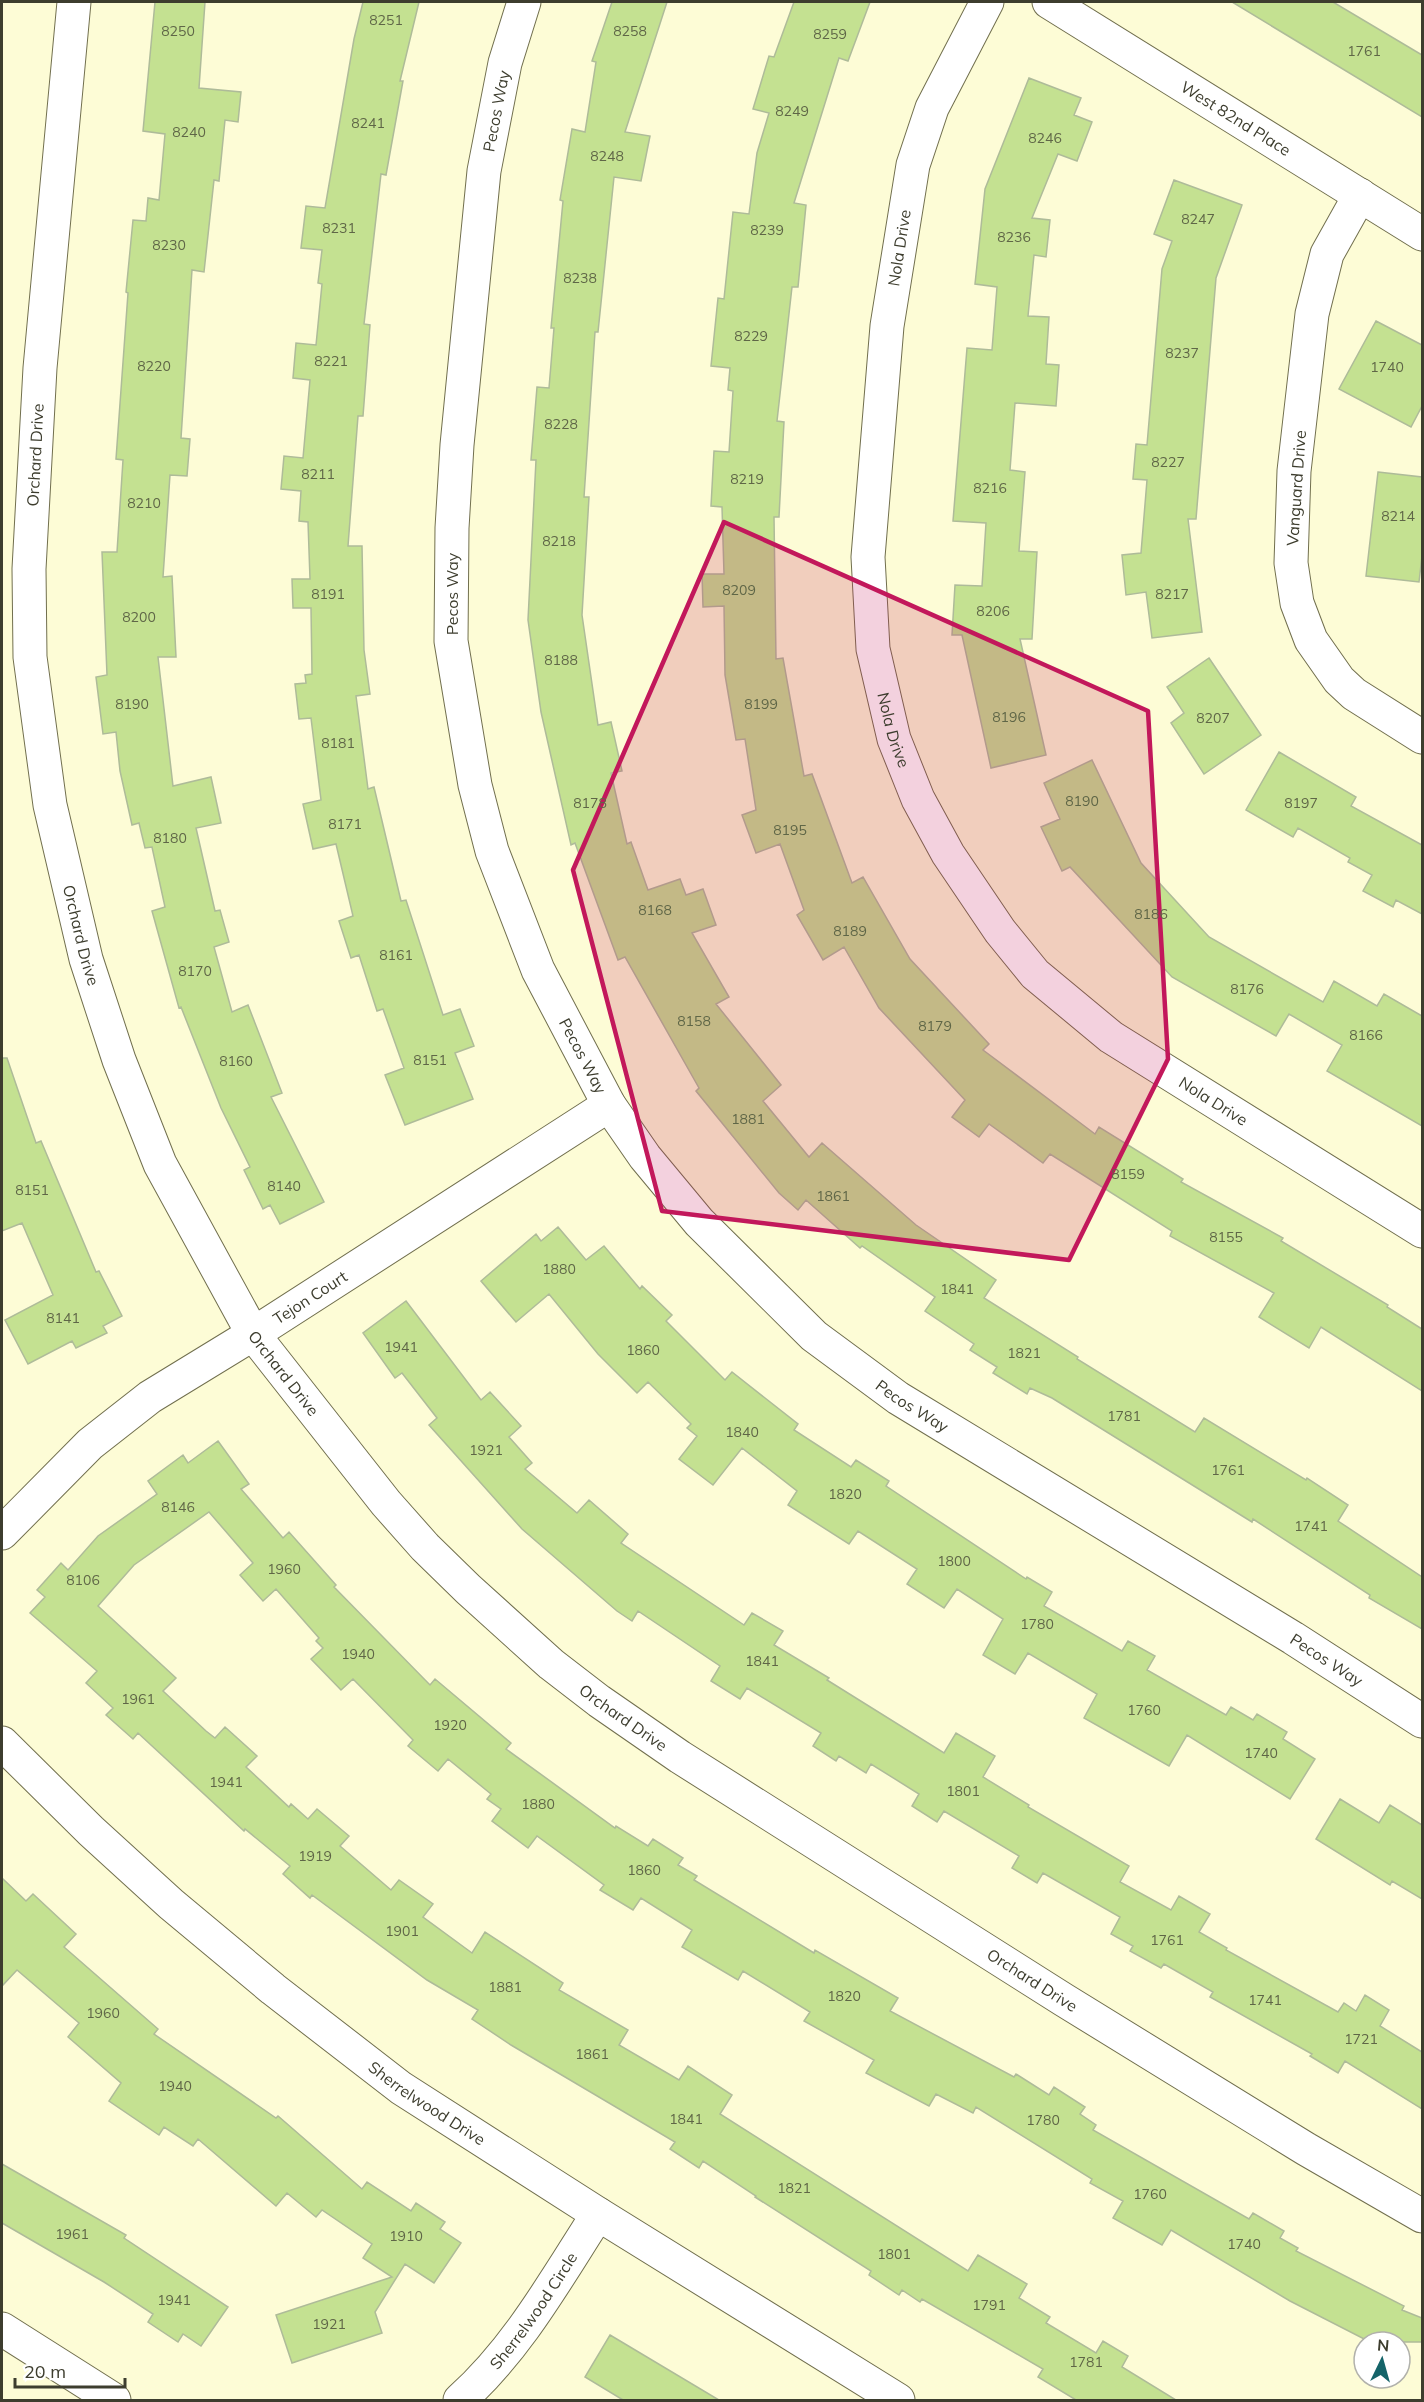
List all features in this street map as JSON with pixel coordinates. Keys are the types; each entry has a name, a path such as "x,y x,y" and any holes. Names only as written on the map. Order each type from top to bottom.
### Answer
{"street":[{"name":"Orchard Drive","path":"74,2 40,368 29,569 30,657 50,804 86,959 119,1060 160,1164 253,1334 386,1503 425,1547 552,1664 599,1701 680,1757 1064,2000 1306,2149 1422,2216"},
{"name":"Pecos Way","path":"524,2 505,63 484,171 457,445 452,528 451,641 475,785 492,851 538,970 609,1105 645,1157 699,1222 814,1336 898,1398 1293,1638 1422,1721"},
{"name":"Nola Drive","path":"987,2 932,108 913,165 887,326 869,567 873,649 894,739 918,799 948,854 1000,931 1035,974 1111,1037 1422,1231"},
{"name":"West 82nd Place","path":"1049,2 1422,234"},
{"name":"Vanguard Drive","path":"1360,195 1327,254 1312,314 1294,471 1291,563 1297,603 1311,640 1339,680 1354,694 1422,737"},
{"name":"Tejon Court","path":"2,1533 98,1437 150,1397 253,1334 609,1105"},
{"name":"Sherrelwood Drive","path":"2,1743 91,1831 171,1904 273,1989 401,2088 598,2214 898,2400"},
{"name":"Sherrelwood Circle","path":"460,2400 483,2380 520,2336 598,2214"},
{"path":"2,2329 114,2400"}],"highlighted area":[{"path":"724,522 1148,711 1168,1059 1069,1260 662,1211 573,870"}],"building":[{"path":"155,2 205,2 199,88 241,92 238,122 225,120 219,181 214,180 204,272 192,270 181,438 190,439 187,476 170,475 163,577 172,576 176,657 158,657 173,786 211,777 221,823 196,828 215,911 220,910 229,942 214,947 232,1012 248,1005 282,1093 271,1097 324,1202 280,1224 270,1205 263,1209 244,1170 250,1167 221,1108 181,1007 179,1008 152,911 165,907 152,847 145,848 139,823 132,825 120,771 116,732 103,734 96,677 107,675 102,552 117,552 123,460 116,459 128,293 126,292 133,220 146,221 148,198 159,200 165,134 143,131"},
{"path":"363,2 419,2 400,81 403,81 386,175 381,174 364,324 370,325 363,416 358,416 348,546 362,546 364,650 370,694 356,696 368,789 374,787 401,901 406,900 443,1015 460,1009 474,1046 455,1053 473,1099 405,1125 385,1075 404,1068 383,1009 377,1011 359,955 351,958 339,921 353,916 336,844 313,849 303,804 321,800 311,718 299,719 295,684 306,683 305,675 312,674 311,608 293,608 292,579 310,579 308,522 299,521 301,491 281,489 284,456 303,458 310,380 293,378 296,343 316,345 322,284 318,283 322,250 301,248 306,206 325,208 354,39"},
{"path":"612,2 667,2 625,132 650,136 641,181 614,177 598,332 595,332 584,497 589,497 582,615 598,725 611,722 622,771 611,773 627,844 631,842 648,890 680,879 686,895 703,889 716,925 692,933 729,997 716,1004 781,1085 763,1101 809,1157 822,1143 916,1225 996,1280 984,1298 1078,1357 1077,1359 1195,1432 1204,1418 1306,1480 1307,1478 1348,1505 1338,1521 1422,1577 1422,1629 1369,1598 1370,1595 1253,1519 1252,1522 1052,1398 1030,1388 1027,1394 993,1373 997,1367 970,1350 974,1344 925,1311 935,1297 862,1246 860,1248 806,1200 798,1210 779,1193 696,1091 699,1088 625,957 618,960 575,843 571,845 541,712 528,620 536,460 531,460 537,387 549,388 554,328 551,328 563,201 560,200 572,129 585,132 596,62 592,61"},
{"path":"794,2 870,2 848,61 839,58 794,203 806,205 798,287 792,287 777,421 784,422 779,517 774,517 776,659 783,658 804,776 812,774 852,883 863,877 910,959 989,1044 983,1050 1095,1134 1099,1127 1183,1179 1181,1182 1283,1238 1281,1241 1388,1305 1387,1307 1422,1329 1422,1391 1321,1327 1309,1348 1259,1317 1274,1293 1170,1236 1172,1231 1050,1154 1043,1163 989,1124 979,1137 952,1117 965,1100 879,1008 844,947 823,960 797,915 804,910 780,844 756,853 742,815 756,810 745,739 736,740 725,675 724,606 703,607 702,574 724,574 722,507 711,506 714,451 729,452 733,391 728,390 730,368 711,366 718,298 724,299 733,212 749,214 757,153 769,113 753,109 769,56 774,57"},
{"path":"1232,2 1333,2 1422,55 1422,117"},
{"path":"1029,78 1081,98 1074,115 1092,122 1077,161 1058,154 1032,218 1050,220 1046,257 1034,255 1028,316 1049,317 1046,364 1059,365 1056,406 1015,403 1010,470 1025,472 1019,551 1037,552 1032,639 1020,639 1046,755 991,768 962,635 952,635 955,585 982,586 986,523 953,521 967,348 992,350 997,287 975,284 985,189"},
{"path":"1174,180 1242,205 1216,278 1196,519 1188,519 1202,632 1152,638 1146,592 1126,595 1122,555 1141,553 1147,480 1133,479 1136,444 1147,445 1162,269 1172,241 1154,234"},
{"path":"1376,321 1422,345 1422,406 1411,427 1339,389"},
{"path":"1378,472 1422,477 1422,556 1419,582 1366,576"},
{"path":"1209,658 1261,735 1204,774 1171,723 1184,713 1167,687"},
{"path":"1279,752 1356,797 1351,806 1422,845 1422,914 1396,900 1393,907 1363,891 1372,875 1348,862 1350,858 1298,828 1293,837 1246,810"},
{"path":"1092,760 1141,863 1209,937 1323,1002 1334,981 1377,1006 1384,994 1422,1016 1422,1126 1327,1071 1342,1045 1289,1014 1276,1036 1172,977 1070,867 1062,871 1041,827 1060,819 1044,783"},
{"path":"2,1058 7,1058 36,1143 41,1141 96,1272 99,1271 122,1316 103,1326 107,1333 76,1348 72,1341 28,1364 5,1320 53,1295 22,1223 2,1231"},
{"path":"558,1227 586,1260 604,1246 640,1289 642,1286 672,1315 666,1321 725,1380 732,1372 798,1424 794,1430 851,1467 856,1460 889,1481 886,1486 1026,1579 1027,1577 1052,1592 1044,1606 1122,1651 1128,1641 1155,1656 1147,1670 1226,1715 1231,1707 1253,1720 1257,1714 1287,1732 1283,1739 1315,1759 1290,1799 1187,1735 1169,1766 1084,1718 1097,1694 1028,1653 1015,1674 983,1655 1003,1619 957,1589 944,1608 907,1584 917,1569 858,1531 849,1544 788,1505 797,1491 742,1448 713,1485 679,1459 697,1436 687,1428 691,1424 648,1382 637,1393 598,1354 549,1294 516,1322 481,1281 536,1234 541,1241"},
{"path":"406,1301 481,1400 490,1392 521,1426 509,1437 532,1463 525,1469 577,1513 589,1500 628,1534 621,1543 744,1625 752,1613 783,1631 774,1645 944,1753 956,1733 995,1756 983,1777 1029,1805 1028,1807 1129,1866 1120,1882 1171,1910 1179,1896 1210,1914 1199,1932 1227,1948 1226,1950 1338,2012 1344,2003 1356,2011 1365,1995 1389,2010 1380,2026 1422,2052 1422,2109 1345,2061 1338,2073 1310,2056 1312,2054 1210,1997 1213,1992 1164,1964 1161,1968 1130,1951 1133,1946 1111,1934 1120,1917 1043,1873 1037,1883 1012,1868 1019,1856 944,1811 937,1822 912,1806 919,1794 871,1764 866,1773 839,1756 836,1761 813,1746 821,1733 747,1688 740,1699 711,1681 720,1666 638,1611 632,1621 617,1611 522,1529 429,1425 437,1418 402,1373 395,1378 363,1333"},
{"path":"218,1441 249,1484 241,1489 283,1538 289,1532 336,1585 334,1587 430,1685 435,1679 511,1743 506,1749 615,1828 616,1826 648,1846 653,1839 683,1858 678,1865 697,1876 694,1880 814,1953 815,1950 898,1998 890,2011 1014,2077 1016,2074 1049,2095 1054,2087 1085,2107 1080,2114 1096,2125 1093,2130 1249,2219 1253,2213 1284,2231 1280,2238 1298,2248 1296,2251 1404,2306 1402,2310 1422,2318 1422,2342 1412,2342 1412,2330 1352,2330 1352,2333 1290,2301 1171,2230 1162,2245 1113,2218 1123,2201 1090,2183 1092,2179 976,2107 973,2113 936,2094 929,2106 866,2073 874,2060 804,2021 810,2012 743,1971 738,1980 682,1947 692,1930 641,1898 633,1910 600,1890 604,1885 537,1836 528,1848 492,1821 501,1809 487,1799 491,1794 448,1759 438,1771 408,1746 413,1740 353,1679 341,1690 311,1659 323,1648 316,1641 319,1638 276,1589 263,1601 240,1575 253,1563 209,1512 134,1565 98,1606 176,1678 163,1691 206,1731 215,1738 225,1727 257,1756 246,1767 289,1807 291,1804 308,1819 317,1809 349,1836 340,1846 391,1890 399,1880 433,1904 423,1917 472,1953 485,1932 563,1983 559,1990 628,2030 619,2045 679,2080 688,2066 732,2095 720,2114 968,2271 978,2255 1027,2284 1019,2298 1050,2317 1046,2323 1096,2353 1103,2341 1128,2356 1122,2367 1176,2400 1076,2400 1038,2377 1043,2369 922,2299 920,2302 902,2290 899,2295 869,2275 871,2271 703,2161 699,2168 670,2149 675,2142 511,2045 472,2019 478,2010 427,1980 312,1895 310,1898 283,1874 290,1866 245,1829 244,1831 138,1733 133,1739 106,1715 113,1708 86,1683 97,1671 30,1613 45,1597 37,1590 61,1563 68,1570 98,1536 157,1494 148,1481 183,1455 188,1463"},
{"path":"1340,1799 1379,1823 1390,1805 1422,1825 1422,1899 1392,1881 1390,1885 1316,1839"},
{"path":"2,1878 26,1901 33,1894 76,1934 64,1947 158,2029 154,2034 276,2118 278,2116 362,2189 367,2182 411,2211 416,2203 445,2222 440,2229 461,2243 434,2283 405,2264 375,2312 382,2333 292,2363 276,2315 392,2277 363,2258 372,2244 322,2210 316,2217 287,2193 276,2206 198,2139 193,2146 164,2127 159,2135 109,2101 121,2083 68,2037 79,2023 17,1970 2,1986"},
{"path":"2,2164 126,2235 124,2238 228,2307 201,2346 183,2334 178,2342 148,2322 153,2314 104,2282 2,2223"},
{"path":"610,2335 719,2400 623,2400 585,2377"}]}
